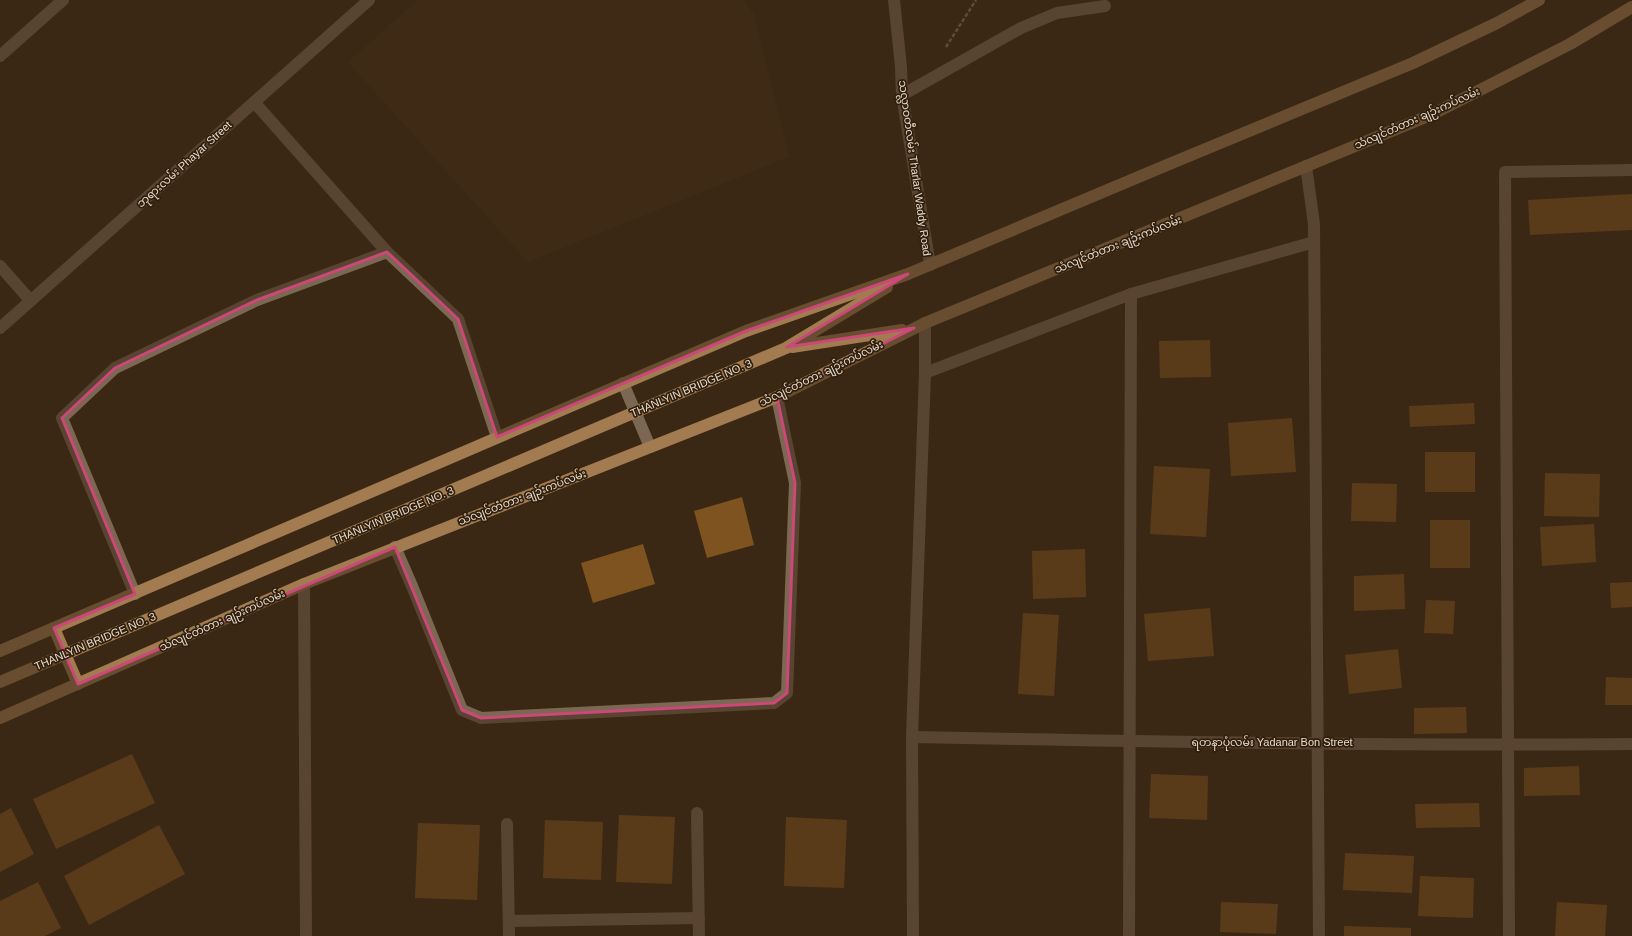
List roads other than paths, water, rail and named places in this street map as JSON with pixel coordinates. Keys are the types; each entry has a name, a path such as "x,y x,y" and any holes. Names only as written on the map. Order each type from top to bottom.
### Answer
{"main road":[{"path":"0,651 746,331 908,274 1413,63 1539,0"},
{"name":"သံလျင်တံတား ချဉ်းကပ်လမ်း","path":"0,718 304,584 777,397 925,323 1433,114 1570,44 1632,7"},
{"path":"786,348 908,274"},
{"path":"786,348 914,328"},
{"name":"THANLYIN BRIDGE NO. 3","path":"0,682 786,348"},
{"path":"54,628 78,684"}],"street":[{"path":"0,56 63,0"},
{"name":"ဘုရားလမ်း Phayar Street","path":"0,328 369,0"},
{"name":"သလ္လာဝတီလမ်း Tharlar Waddy Road","path":"894,0 901,67 902,96 930,265"},
{"path":"902,96 1021,28 1058,13 1105,6"},
{"path":"254,102 387,252 458,319 497,437"},
{"path":"1306,166 1314,224 1319,936"},
{"path":"1509,936 1505,172 1632,170"},
{"path":"925,373 1130,294 1314,242"},
{"path":"135,594 62,418 116,368 257,300 387,252"},
{"path":"0,266 30,300"},
{"path":"1129,936 1130,294"},
{"path":"913,936 912,737 925,373 925,323"},
{"path":"623,383 650,447"},
{"path":"395,547 462,710 481,718 774,703 787,693 795,483 777,397"},
{"path":"304,584 306,936"},
{"name":"ရတနာပုံလမ်း Yadanar Bon Street","path":"912,737 1508,745 1632,744"},
{"path":"697,813 699,936"},
{"path":"507,824 509,936"},
{"path":"509,921 698,918"}]}
